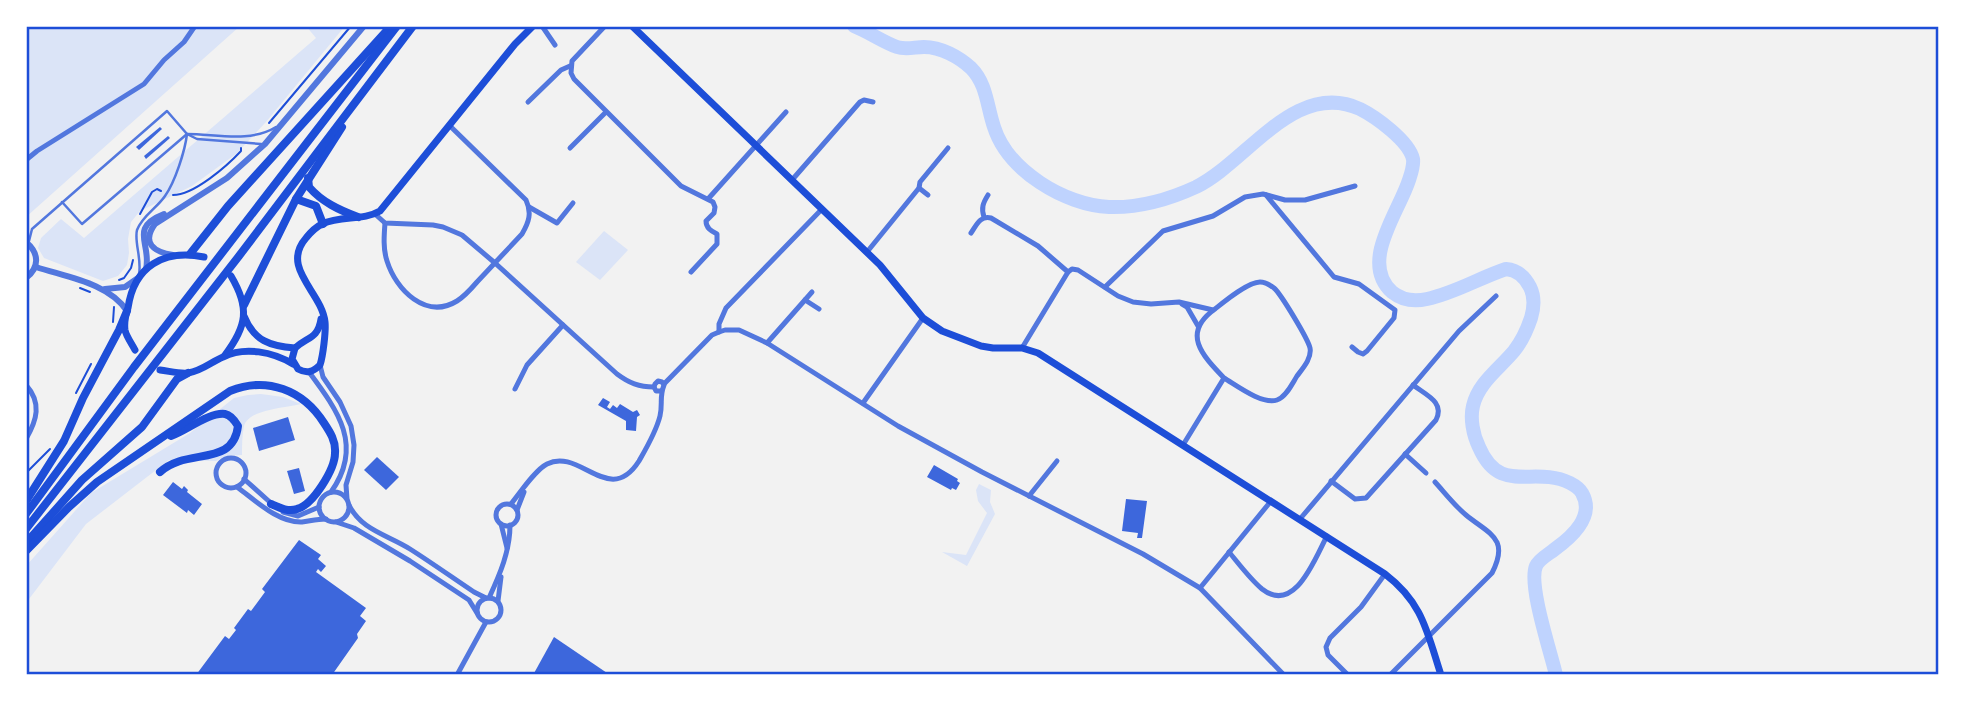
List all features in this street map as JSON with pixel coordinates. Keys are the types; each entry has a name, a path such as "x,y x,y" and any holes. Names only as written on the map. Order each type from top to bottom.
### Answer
{"highway":[{"path":"190,254 228,206 390,26"},
{"path":"26,514 225,247 397,26"},
{"path":"244,305 296,199 349,116 413,26"},
{"path":"26,529 239,256 413,26"},
{"path":"309,178 309,187 315,195 358,217"},
{"path":"296,199 316,206 323,224"},
{"path":"26,501 64,441 127,311"},
{"path":"26,543 82,480 142,427 177,379 188,373"},
{"path":"26,551 108,473 220,398 248,385 271,385 293,392 311,405 334,442 335,458 329,474 303,507 289,511 271,504"},
{"path":"158,441 205,419 225,414 238,426 236,439 220,452 188,457 173,462 160,472"}],"main road":[{"path":"224,356 262,352 284,359 298,369 309,372 316,370 320,365 325,322 297,260 302,243 323,224 375,214 385,206 515,44 533,26"},
{"path":"632,26 880,265 923,318 942,331 981,346 1022,348 1038,353 1385,574 1407,594 1418,610 1441,675"},
{"path":"135,350 125,331 130,293 138,278 163,258 190,254 204,257"},
{"path":"160,370 188,373 207,367 224,356 238,338 244,305 231,275"},
{"path":"307,342 318,331 322,312"},
{"path":"244,316 253,333 261,340 285,348 295,348"},
{"path":"294,364 292,353 302,342 316,345 322,352"}],"street":[{"path":"26,160 144,84 184,42 195,26"},
{"path":"146,269 147,253 143,242 147,224 152,219 196,199 227,178 265,144 364,26"},
{"path":"542,26 555,45"},
{"path":"528,102 561,70 570,66 605,26"},
{"path":"570,66 574,79 681,186 713,202 714,213 706,221 706,225 717,234 718,240 715,247 691,272"},
{"path":"792,180 860,102 873,102"},
{"path":"569,148 606,112"},
{"path":"708,199 786,112"},
{"path":"385,223 385,251 392,273 406,294 432,307 453,303 464,295 527,226 530,212 526,200 449,125"},
{"path":"867,252 948,148"},
{"path":"26,149 37,151"},
{"path":"1105,287 1163,231 1213,216 1251,195 1305,200 1355,186"},
{"path":"919,188 928,195"},
{"path":"984,217 983,203 988,195"},
{"path":"1266,195 1334,277 1359,284 1395,310 1394,317 1367,351 1363,354 1352,347"},
{"path":"529,207 557,223 573,203"},
{"path":"719,332 719,324 726,308 822,209"},
{"path":"173,211 155,224 148,238 156,251 173,255"},
{"path":"375,214 385,223 424,224 454,231 469,240 625,380 640,387 657,389"},
{"path":"971,233 984,217 991,218 1038,246 1068,272"},
{"path":"26,278 36,267 37,255 27,243"},
{"path":"36,267 105,289 121,301 127,311"},
{"path":"1022,348 1072,269 1133,302 1179,302 1213,310"},
{"path":"105,289 125,287 138,278"},
{"path":"1252,283 1265,283 1277,291 1310,348 1304,366 1283,396 1268,401 1257,397 1224,378 1205,358 1198,342 1198,326 1213,310 1252,283"},
{"path":"767,343 812,292"},
{"path":"1300,519 1459,331 1496,296"},
{"path":"805,300 819,309"},
{"path":"1179,302 1187,307 1198,326"},
{"path":"863,403 923,318"},
{"path":"515,389 527,365 563,325"},
{"path":"500,523 510,525 517,520 517,510 527,486 535,472 544,465 559,460 571,462 604,478 617,478 633,469 659,420 661,409 655,384 658,381 664,384 712,335 725,330 739,330 767,343 898,426 1143,554 1200,588 1284,675"},
{"path":"320,365 323,377 340,402 351,426 354,445 353,462 346,485 349,509 345,517 336,522"},
{"path":"244,479 271,504 298,516 319,507 323,498 331,492 345,463 346,439 342,422 309,372"},
{"path":"1183,445 1224,378"},
{"path":"26,385 35,400 37,414 26,439"},
{"path":"1331,481 1351,497 1366,498 1436,420 1439,413 1437,404 1413,385"},
{"path":"1405,454 1426,473"},
{"path":"237,487 244,479 244,466 239,461 225,460 219,464 216,474 221,485 228,488 237,487 286,520 301,522 326,519 354,528 469,600 481,619 486,622 494,622 500,617 502,609 498,601 501,570"},
{"path":"1029,496 1057,461"},
{"path":"1390,675 1492,573 1499,554 1495,537 1465,514 1435,482"},
{"path":"508,548 504,530 497,517 498,510 503,505 511,504 527,486"},
{"path":"331,492 340,493 353,513 370,529 402,544 474,592 498,601"},
{"path":"1200,588 1272,501"},
{"path":"511,504 517,510"},
{"path":"319,507 326,519"},
{"path":"477,613 479,604 488,598 501,570 510,541 510,525"},
{"path":"1229,552 1260,588 1280,596 1297,587 1327,536"},
{"path":"1348,675 1328,655 1327,642 1361,607 1385,574"},
{"path":"457,675 486,622"}],"lane":[{"path":"27,243 32,229 167,111 187,134 197,139 265,144"},
{"path":"62,202 82,224 187,134 240,137 265,134 284,122"},
{"path":"138,278 138,229 166,196 185,151 187,134"}],"path":[{"path":"268,126 351,26"},
{"path":"171,194 180,195 201,185 232,161 241,151 240,142"},
{"path":"139,215 152,192 157,189 163,192"},
{"path":"115,281 124,278 131,268 133,254"},
{"path":"80,289 90,292"},
{"path":"113,306 113,324"},
{"path":"72,402 93,360"},
{"path":"26,473 54,443"}],"shaded area":[{"path":"26,26 240,26 26,217"},
{"path":"306,26 345,26 236,154 192,186 140,211 131,222 127,265 118,276 103,281 44,258 38,248 41,238 61,219 84,238 316,38"},
{"path":"604,231 628,250 600,280 576,262"},
{"path":"261,394 283,397 301,404 269,410 247,420 243,429 242,455 226,456 216,461 169,460 86,524 26,603 26,566 91,493 190,433 234,398"},
{"path":"979,484 991,490 990,502 995,514 967,566 942,552 966,555 987,513 978,501 976,490"}],"building":[{"path":"160,127 162,129 139,150 136,147"},
{"path":"168,136 170,138 146,159 144,156"},
{"path":"603,398 610,402 607,407 610,409 613,405 617,408 620,404 633,412 637,410 640,415 637,417 636,431 626,430 626,421 598,405"},
{"path":"288,417 295,440 259,451 253,428"},
{"path":"377,457 399,477 386,490 364,470"},
{"path":"934,465 958,479 960,483 956,490 927,477"},
{"path":"299,468 305,491 294,494 287,471"},
{"path":"173,482 182,489 184,486 187,492 202,504 194,515 188,510 187,513 163,495"},
{"path":"1126,499 1147,501 1142,538 1137,538 1138,533 1122,531"},
{"path":"299,540 321,555 318,559 326,566 321,572 318,569 316,572 366,608 360,616 366,621 357,634 358,638 332,675 196,675 225,636 229,639 248,609 251,611 265,592 262,589"},
{"path":"554,637 610,675 533,675"}],"waterway":[{"path":"854,26 897,47 937,49 966,64 980,81 994,127 1012,158 1040,183 1074,200 1092,205 1120,207 1143,204 1196,187 1215,175 1273,127 1314,105 1336,103 1360,109 1391,130 1413,159 1409,180 1380,252 1379,266 1383,280 1392,292 1408,300 1427,299 1506,269 1521,275 1532,291 1533,310 1526,331 1514,351 1480,390 1473,406 1472,421 1479,447 1487,462 1497,471 1518,477 1556,478 1576,487 1585,501 1586,510 1580,525 1569,538 1539,561 1534,575 1537,603 1556,675"}]}
